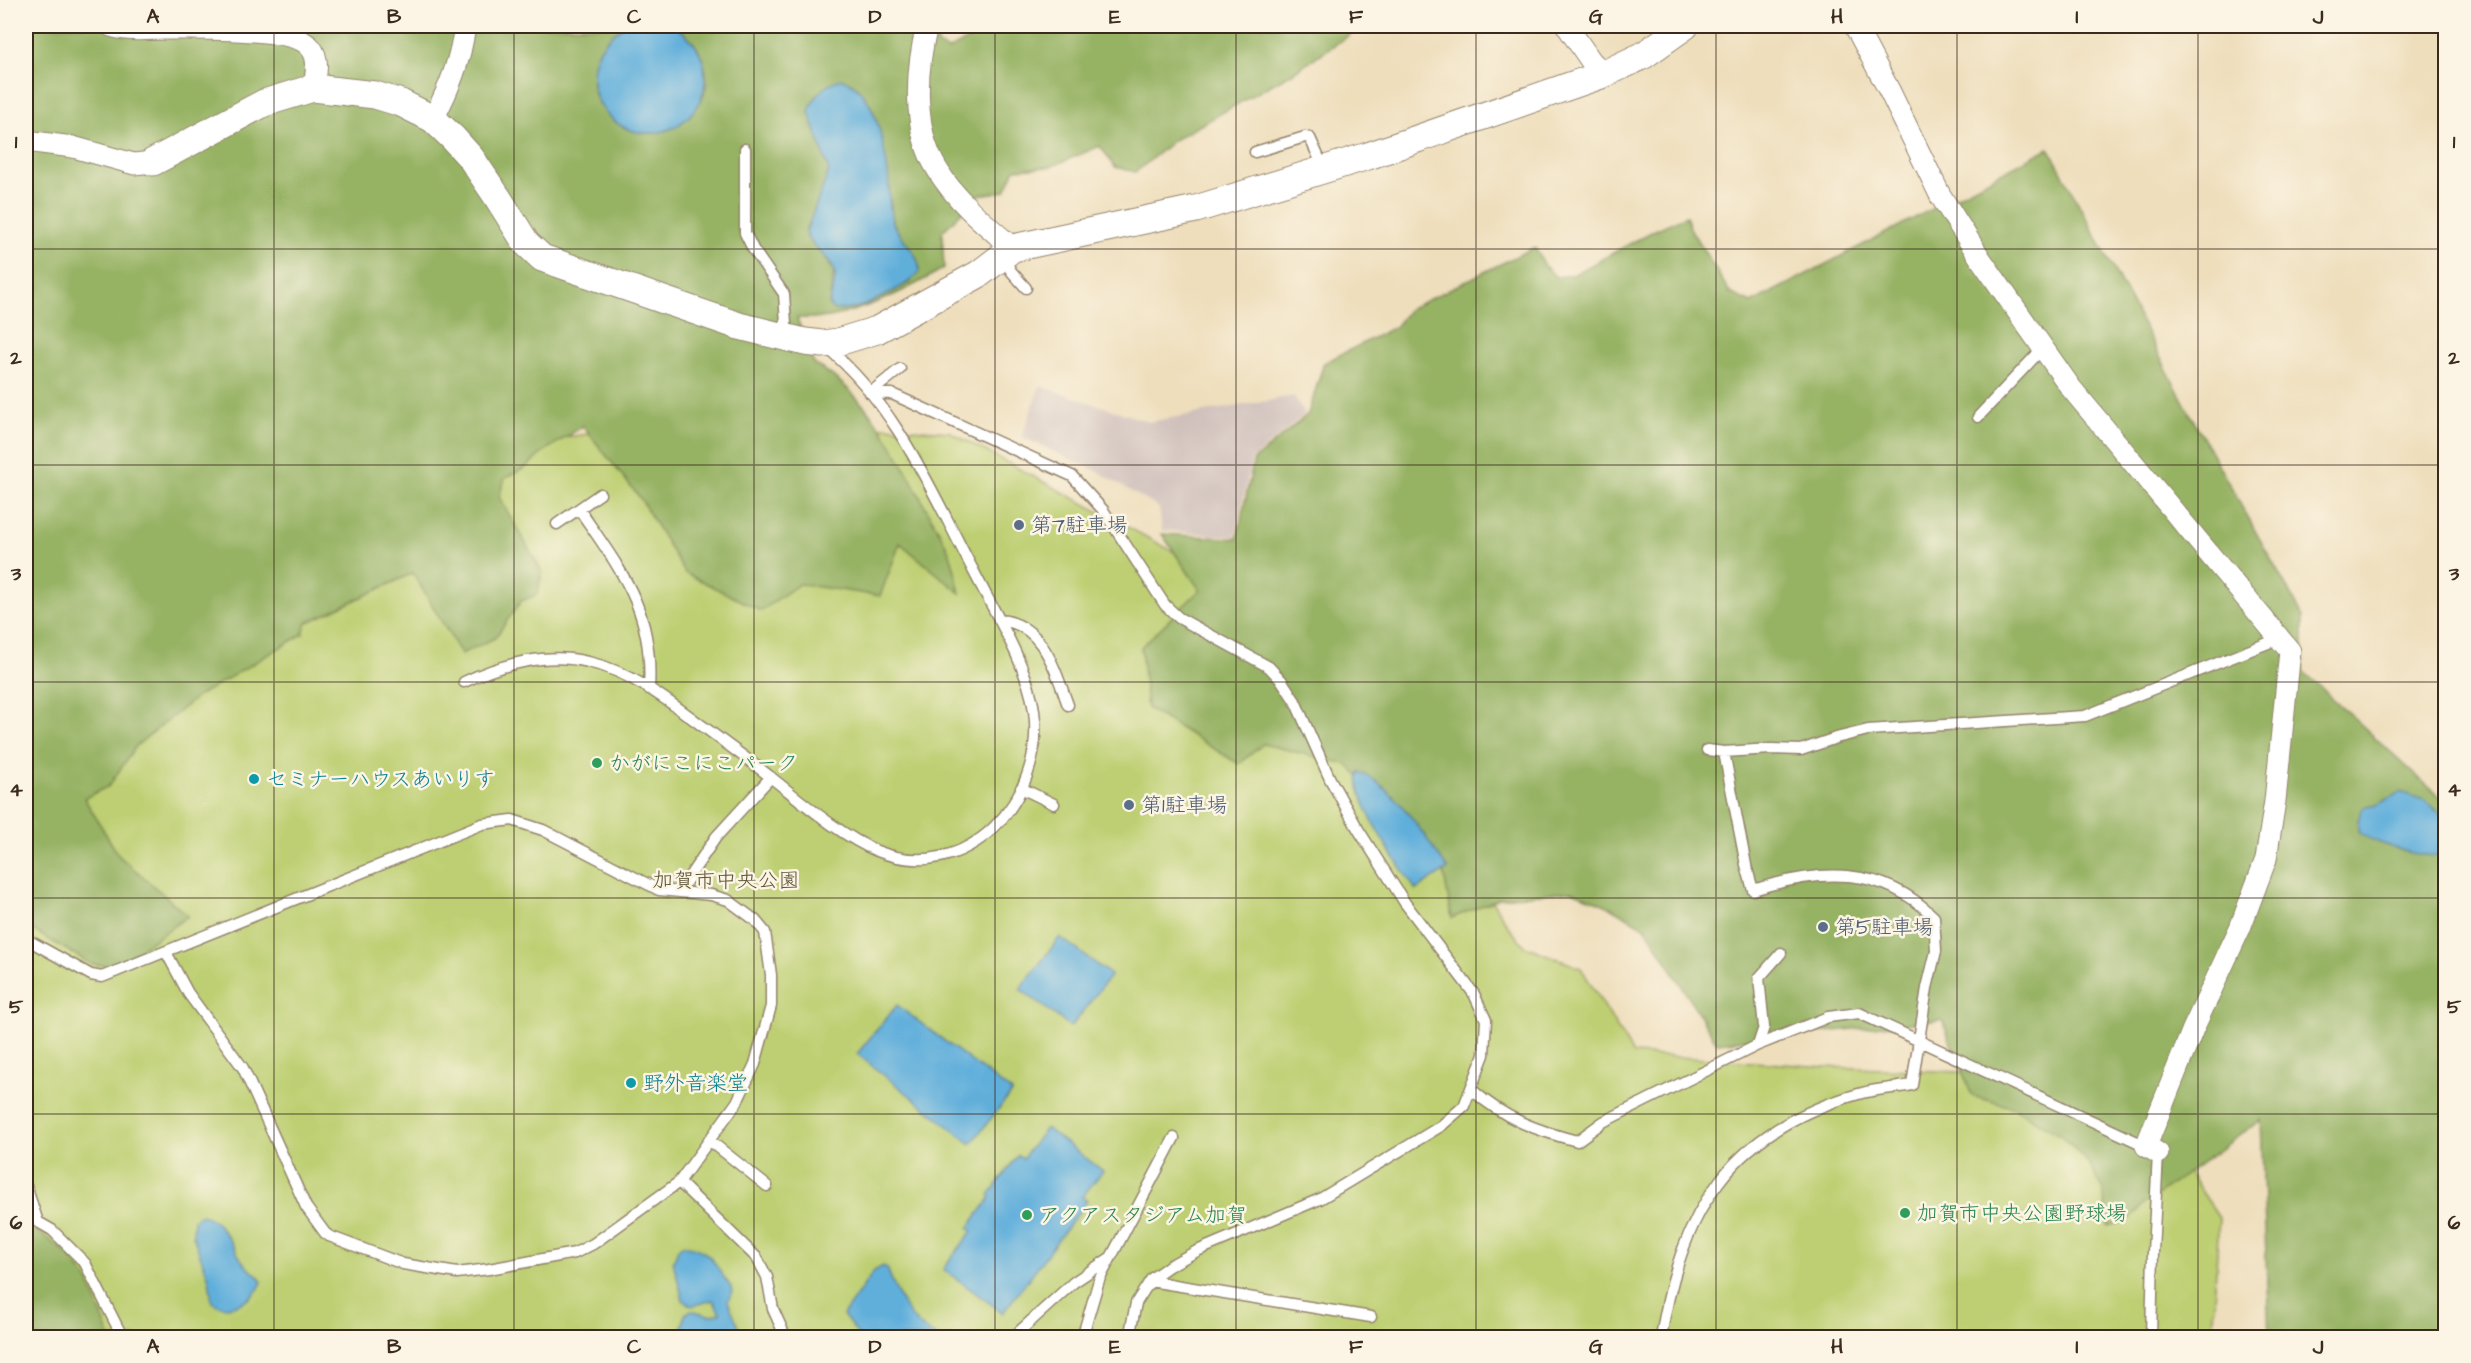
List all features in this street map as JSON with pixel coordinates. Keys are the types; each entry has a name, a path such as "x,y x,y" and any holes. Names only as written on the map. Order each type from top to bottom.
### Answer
{"street":[{"path":"111,26 134,30 252,30 290,36 305,42 312,48 317,71 313,88"},
{"path":"433,119 447,92 460,58 465,26"},
{"path":"927,26 920,52 919,108 924,135 936,168 1008,252"},
{"path":"1567,26 1604,74"},
{"path":"26,141 73,147 134,164 153,162 264,103 313,88 375,95 401,103 433,119 471,158 526,243 542,258 739,326 823,344 852,339 876,330 979,274 1008,252 1196,209 1324,169 1604,74 1644,55 1685,26"},
{"path":"1855,26 1940,195 1980,258 2071,388 2289,651 2275,801 2266,859 2240,928 2193,1029 2152,1150"}],"lane":[{"path":"1255,152 1305,137 1310,138 1324,169"},
{"path":"745,149 745,233 753,249 784,294 787,338"},
{"path":"1008,252 1011,271 1026,288"},
{"path":"464,682 510,665 554,659 588,662 627,676 649,689 771,777 805,806 877,851 901,857 926,859 950,856 978,842 997,826 1015,801 1021,788 1035,742 1034,711 1026,679 999,620 902,439 870,393 840,359 823,344"},
{"path":"1978,417 2043,348"},
{"path":"870,393 900,369"},
{"path":"870,393 892,394 1072,476 1103,510 1165,605 1179,618 1269,667 1282,681 1308,729 1330,778 1368,847 1405,903 1474,994 1485,1020 1484,1055 1472,1090 1464,1106 1442,1126 1389,1160 1320,1199 1197,1251 1169,1266 1150,1281 1136,1303 1129,1338"},
{"path":"556,524 600,494"},
{"path":"579,509 633,592 642,615 649,644 649,689"},
{"path":"999,620 1014,621 1033,634 1051,659 1068,705"},
{"path":"1707,750 1724,752 1802,750 1868,730 2085,716 2278,639"},
{"path":"1661,1338 1668,1294 1679,1255 1706,1198 1736,1161 1764,1138 1790,1122 1827,1105 1864,1092 1912,1085 1936,951 1934,917 1916,899 1885,883 1850,877 1810,876 1780,881 1753,890 1724,752"},
{"path":"677,890 683,886 716,837 771,777"},
{"path":"1021,788 1054,804"},
{"path":"26,939 91,975 102,977 482,824 512,820 543,830 660,890 711,895 728,900 754,920 765,932 771,1006 755,1064 737,1102 679,1182 593,1244 575,1253 457,1273 403,1264 328,1236 306,1207 243,1068 188,993 166,952"},
{"path":"1758,1046 1764,1027 1759,978 1781,953"},
{"path":"1472,1090 1501,1113 1523,1125 1577,1141 1603,1122 1758,1046 1828,1017 1859,1013 1919,1039 2152,1150 2151,1338"},
{"path":"1082,1338 1099,1280 1174,1138"},
{"path":"709,1140 767,1186"},
{"path":"679,1182 757,1258 767,1277 773,1309 786,1338"},
{"path":"26,1186 38,1222 59,1237 85,1263 123,1338"},
{"path":"1012,1338 1074,1282 1110,1258"},
{"path":"1150,1281 1371,1317"}],"shaded area":[{"path":"1040,386 1149,422 1294,396 1305,414 1252,459 1235,537 1162,530 1159,508 1099,472 1022,437"}],"green space":[{"path":"26,26 624,26 606,41 602,48 594,70 594,93 608,115 619,123 641,132 656,133 669,128 698,104 704,93 706,82 706,71 697,48 681,31 672,26 943,26 937,45 948,50 995,26 1363,26 1292,73 1174,140 1136,172 1115,167 1100,146 1050,167 1015,169 1005,191 979,195 942,232 944,268 905,290 863,308 830,317 797,318 814,364 851,392 867,410 894,449 946,546 960,593 900,543 880,596 799,584 761,611 685,573 640,498 583,426 546,450 525,468 505,478 499,497 542,572 537,595 521,601 495,638 461,654 413,573 306,623 303,634 198,696 136,746 109,786 84,798 119,856 188,916 138,951 110,966 91,964 26,926","holes":["842,79 857,88 868,102 882,140 893,222 900,238 911,282 871,301 829,305 834,272 826,258 807,238 806,228 813,217 830,170 809,112 818,96"]},
{"path":"2049,148 2194,421 2303,617 2303,671 2445,802 2445,1337 2269,1337 2261,1120 2143,1205 2131,1219 2108,1226 2103,1190 2089,1164 2063,1137 2015,1108 1972,1096 1942,1020 1717,1043 1646,928 1608,906 1572,891 1500,898 1452,918 1442,864 1376,792 1346,764 1263,744 1239,764 1147,708 1141,647 1200,590 1162,534 1237,539 1254,460 1308,414 1324,363 1395,327 1409,309 1535,247 1545,266 1556,277 1573,275 1655,230 1686,216 1691,230 1730,293 1751,303"},
{"name":"加賀市中央公園","path":"692,422 859,425 950,432 1178,554 1474,873 1510,929 1525,946 1581,968 1633,1054 1827,1067 2041,1075 2189,1173 2219,1217 2212,1337 26,1337 26,778 548,439"},
{"path":"26,1209 36,1230 68,1254 88,1280 110,1337 26,1337"}],"water":[{"path":"649,21 670,25 688,38 701,56 705,77 701,98 688,116 670,129 649,133 628,129 610,116 597,98 593,77 597,56 610,38 628,25"},
{"path":"842,79 863,94 876,118 889,179 890,211 893,223 917,258 919,271 903,285 862,306 834,310 829,305 835,280 834,269 827,258 812,244 806,232 829,170 809,112 813,101 821,91 831,83"},
{"path":"1359,772 1373,779 1385,789 1409,814 1448,869 1416,890 1369,815 1359,784"},
{"path":"2400,792 2424,800 2445,818 2445,853 2426,855 2401,850 2358,832 2358,821 2363,808 2377,805"},
{"path":"1060,937 1111,975 1071,1027 1020,989"},
{"path":"897,1005 1012,1092 971,1144 857,1054"},
{"name":"アクアスタジアム加賀","path":"1046,1128 1103,1171 1082,1197 1087,1201 1003,1313 943,1269 972,1231 968,1228 1018,1155 1023,1158"},
{"path":"199,1215 206,1216 219,1226 243,1262 262,1282 247,1299 233,1306 218,1305 212,1302 209,1279 193,1236 194,1220"},
{"path":"684,1245 708,1255 730,1285 733,1292 728,1301 743,1337 676,1337 683,1325 685,1314 691,1311 709,1315 720,1313 713,1300 692,1306 683,1300 673,1262 678,1249"},
{"path":"883,1266 887,1268 906,1310 913,1319 930,1333 941,1337 860,1337 843,1315 874,1271"}],"place":[{"name":"第7駐車場","path":"1019,525"},
{"name":"かがにこにこパーク","path":"597,763"},
{"name":"セミナーハウスあいりす","path":"254,779"},
{"name":"第1駐車場","path":"1129,805"},
{"name":"第5駐車場","path":"1823,927"},
{"name":"野外音楽堂","path":"631,1083"},
{"name":"加賀市中央公園野球場","path":"1905,1213"},
{"name":"アクアスタジアム加賀","path":"1027,1215"}]}
